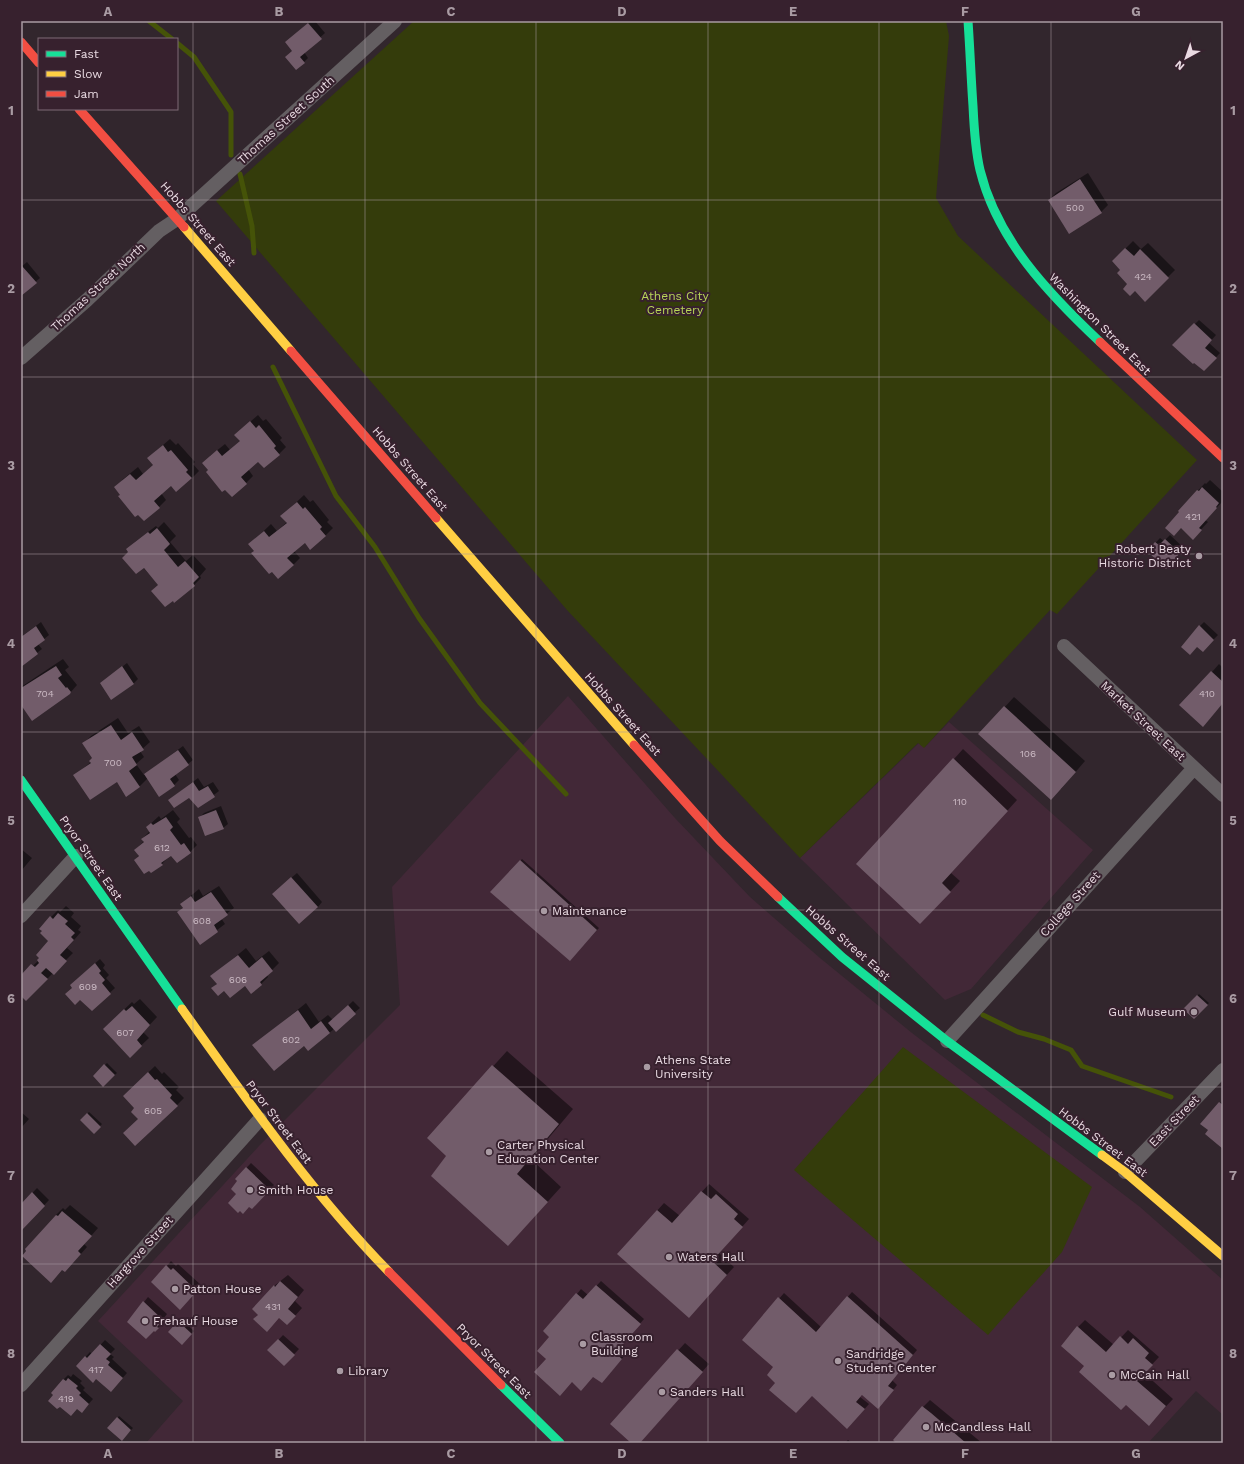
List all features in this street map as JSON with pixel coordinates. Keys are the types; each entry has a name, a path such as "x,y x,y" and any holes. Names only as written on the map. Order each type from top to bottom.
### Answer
{"main road":[{"name":"Washington Street East","path":"968,21 975,136 980,170 1003,230 1039,280 1072,316 1223,458"},
{"path":"21,42 38,62"},
{"name":"Hobbs Street East","path":"80,110 178,219 576,680 720,841 842,956 947,1041 1125,1172 1223,1256"},
{"name":"Pryor Street East","path":"21,780 260,1119 352,1234 454,1339 560,1443"}],"street":[{"name":"Thomas Street South","path":"178,219 395,21"},
{"name":"Thomas Street North","path":"21,358 87,300 159,231 178,219"},
{"name":"Market Street East","path":"1064,646 1223,795"},
{"name":"College Street","path":"947,1041 1194,768"},
{"path":"21,916 76,856"},
{"name":"East Street","path":"1125,1172 1223,1070"},
{"name":"Hargrove Street","path":"21,1385 260,1119"}],"shaded area":[{"name":"Athens State University","path":"568,696 674,817 750,897 820,958 912,1033 1140,1207 1223,1280 1223,1415 1196,1391 1148,1443 146,1443 183,1401 98,1321 259,1146 400,1005 392,887"},
{"path":"949,722 1093,850 971,989 945,1000 800,858 919,743 925,747"}],"green space":[{"name":"Athens City Cemetery","path":"414,21 946,21 949,36 936,198 958,236 1197,460 1057,614 1050,610 924,748 918,743 800,858 567,610 216,201"},
{"path":"903,1047 1092,1187 1062,1252 988,1335 794,1170"}],"building":[{"path":"308,23 322,39 300,57 305,63 296,70 285,57 292,51 285,42"},
{"path":"1080,179 1102,213 1069,234 1048,200"},
{"path":"1125,248 1134,256 1140,249 1169,278 1145,302 1135,291 1130,296 1123,289 1127,284 1117,273 1120,270 1112,261"},
{"path":"22,266 37,283 21,296 21,267"},
{"path":"1194,323 1212,340 1205,348 1217,358 1204,371 1194,363 1193,364 1172,345"},
{"path":"250,421 256,428 259,425 276,446 274,448 280,455 264,468 258,462 241,477 247,484 232,497 225,490 222,492 206,472 208,470 202,463 217,450 222,456 240,441 234,435"},
{"path":"163,445 168,452 171,450 188,470 186,472 192,478 176,492 171,486 154,501 160,508 144,521 138,515 135,517 118,496 120,495 114,487 130,474 136,480 153,465 147,458"},
{"path":"1202,487 1219,503 1216,507 1217,508 1199,528 1202,530 1193,540 1181,528 1174,536 1165,528 1179,512 1178,511 1197,490 1199,491"},
{"path":"297,502 303,509 305,507 322,527 320,529 326,536 310,550 305,543 287,558 294,565 278,579 272,572 269,574 251,553 254,551 248,544 264,531 269,537 287,523 280,516"},
{"path":"157,528 170,544 164,550 178,567 185,561 199,577 193,583 195,586 174,603 173,601 165,607 151,591 158,585 144,568 136,574 122,558 128,552 126,549 148,532 150,534"},
{"path":"1165,539 1180,553 1166,569 1147,551 1155,542 1159,545"},
{"path":"1199,625 1214,640 1203,652 1197,647 1190,655 1181,647"},
{"path":"36,626 45,640 34,648 38,654 21,667 21,637"},
{"path":"56,666 62,675 58,678 71,692 32,721 21,705 21,688"},
{"path":"122,666 134,684 111,700 100,683"},
{"path":"1211,671 1223,682 1223,703 1203,727 1179,705"},
{"path":"1004,706 1076,772 1051,800 978,734"},
{"path":"111,725 121,740 132,732 144,750 132,757 137,765 129,771 140,787 126,797 117,782 90,800 73,775 91,763 89,761 92,758 82,743"},
{"path":"178,750 189,765 170,779 175,786 159,797 144,774"},
{"path":"953,758 1008,811 942,883 951,892 920,924 856,864"},
{"path":"193,782 199,791 208,786 215,797 198,808 189,798 174,808 168,800"},
{"path":"216,810 224,829 205,836 198,817"},
{"path":"166,817 173,827 170,830 181,845 184,843 191,853 177,863 171,856 161,863 163,865 151,873 149,871 144,874 134,860 139,856 134,850 144,842 141,839 150,833 146,827 151,823 153,825"},
{"name":"Maintenance","path":"520,860 597,930 570,961 490,892"},
{"path":"291,877 318,907 299,924 272,894"},
{"path":"211,892 228,915 214,925 218,932 200,945 177,912 183,908 180,904 191,896 195,902"},
{"path":"58,913 68,921 65,924 75,933 71,937 74,940 60,955 67,961 54,975 46,968 41,973 48,979 26,1001 21,996 21,975 31,964 35,967 39,963 37,960 39,958 36,955 48,941 40,933 42,931 39,929 50,916 53,919"},
{"path":"238,955 249,968 262,957 273,971 260,982 262,985 251,994 245,986 230,998 224,991 218,996 211,988 217,984 210,976"},
{"path":"95,963 101,971 99,973 105,980 102,983 111,994 92,1011 80,1000 75,1005 65,994 72,988 70,985"},
{"path":"1197,995 1208,1005 1194,1019 1183,1009"},
{"path":"348,1005 356,1014 336,1032 328,1023"},
{"path":"132,1006 150,1025 137,1040 142,1046 130,1058 103,1029 124,1009 126,1011"},
{"path":"298,1010 311,1029 321,1021 330,1033 308,1051 304,1046 274,1071 252,1045"},
{"path":"104,1064 115,1075 103,1087 93,1076"},
{"name":"Carter Physical Education Center","path":"492,1065 559,1124 517,1174 548,1202 508,1246 431,1176 446,1156 427,1138"},
{"path":"148,1072 172,1095 170,1098 178,1106 135,1146 123,1133 138,1119 131,1112 134,1108 123,1096"},
{"path":"1219,1102 1223,1105 1223,1149 1205,1134 1208,1130 1200,1124"},
{"path":"87,1113 101,1127 94,1134 80,1120"},
{"name":"Smith House","path":"246,1167 270,1190 252,1209 249,1207 243,1214 240,1211 238,1213 228,1203 236,1194 231,1189 237,1181 235,1179"},
{"name":"Waters Hall","path":"701,1191 711,1199 716,1194 738,1214 734,1219 743,1227 712,1261 727,1275 689,1318 617,1254 657,1210 672,1223"},
{"path":"32,1192 45,1206 21,1231 21,1204"},
{"path":"62,1211 92,1236 78,1251 81,1254 65,1272 62,1270 51,1283 22,1256 26,1251 25,1249 56,1215 58,1216"},
{"name":"Patton House","path":"166,1265 171,1270 173,1268 197,1291 180,1310 151,1282"},
{"path":"280,1281 298,1297 288,1309 296,1316 287,1325 279,1318 267,1332 253,1319 258,1315 252,1309 274,1285 275,1287"},
{"name":"Classroom Building","path":"596,1285 641,1324 615,1353 622,1359 602,1383 593,1377 581,1391 572,1382 560,1396 534,1372 546,1359 537,1351 549,1337 543,1331 576,1293 583,1299"},
{"name":"Sandridge Student Center","path":"847,1296 913,1355 888,1386 894,1390 878,1409 862,1395 856,1402 865,1409 847,1429 812,1396 796,1413 769,1390 775,1383 767,1375 773,1367 742,1340 778,1297 816,1332"},
{"name":"Frehauf House","path":"143,1301 163,1320 157,1327 159,1328 146,1339 127,1322"},
{"path":"178,1321 192,1334 182,1345 168,1332"},
{"name":"McCain Hall","path":"1077,1326 1106,1352 1120,1336 1128,1344 1133,1338 1149,1353 1145,1358 1153,1365 1137,1381 1166,1406 1149,1426 1126,1405 1121,1410 1079,1372 1084,1366 1061,1346"},
{"path":"278,1339 295,1355 284,1366 267,1350"},
{"path":"100,1344 111,1354 106,1359 110,1362 108,1365 123,1378 111,1392 96,1379 93,1383 76,1366 85,1356 87,1358"},
{"name":"Sanders Hall","path":"677,1349 703,1372 640,1443 631,1443 610,1424"},
{"path":"68,1378 78,1386 76,1388 81,1393 79,1395 89,1404 82,1413 77,1409 71,1416 60,1407 57,1409 48,1401 53,1395 51,1393 63,1379 66,1381"},
{"name":"McCandless Hall","path":"922,1406 966,1443 896,1443 893,1440"},
{"path":"117,1417 131,1430 122,1441 107,1428"}],"waterway":[{"path":"149,21 171,38"},
{"path":"178,44 194,57 231,112 231,155"},
{"path":"240,174 252,226 254,253"},
{"path":"273,367 336,496 375,547 419,618 480,703 566,794"},
{"path":"983,1015 1018,1032 1044,1039 1071,1050 1082,1066 1171,1097"}],"traffic: fast":[{"path":"968,21 976,146 978,162 988,196 1012,243 1027,264 1062,305 1100,342"},
{"path":"21,780 182,1009"},
{"path":"778,897 842,957 947,1041 1102,1155"},
{"path":"501,1385 560,1443"}],"traffic: slow":[{"path":"184,227 291,351"},
{"path":"436,518 634,745"},
{"path":"182,1009 255,1111 306,1178 360,1241 389,1272"},
{"path":"1102,1155 1125,1172 1223,1256"}],"traffic: jam":[{"path":"21,42 38,62"},
{"path":"80,110 184,227"},
{"path":"1100,342 1223,458"},
{"path":"291,351 436,518"},
{"path":"634,745 720,841 778,897"},
{"path":"389,1272 501,1385"}],"place":[{"name":"Robert Beaty Historic District","path":"1199,556"},
{"name":"Maintenance","path":"544,911"},
{"name":"Gulf Museum","path":"1194,1012"},
{"name":"Athens State University","path":"647,1067"},
{"name":"Carter Physical Education Center","path":"489,1152"},
{"name":"Smith House","path":"250,1190"},
{"name":"Waters Hall","path":"669,1257"},
{"name":"Patton House","path":"175,1289"},
{"name":"Frehauf House","path":"145,1321"},
{"name":"Classroom Building","path":"583,1344"},
{"name":"Sandridge Student Center","path":"838,1361"},
{"name":"Library","path":"340,1371"},
{"name":"McCain Hall","path":"1112,1375"},
{"name":"Sanders Hall","path":"662,1392"},
{"name":"McCandless Hall","path":"926,1427"}]}
